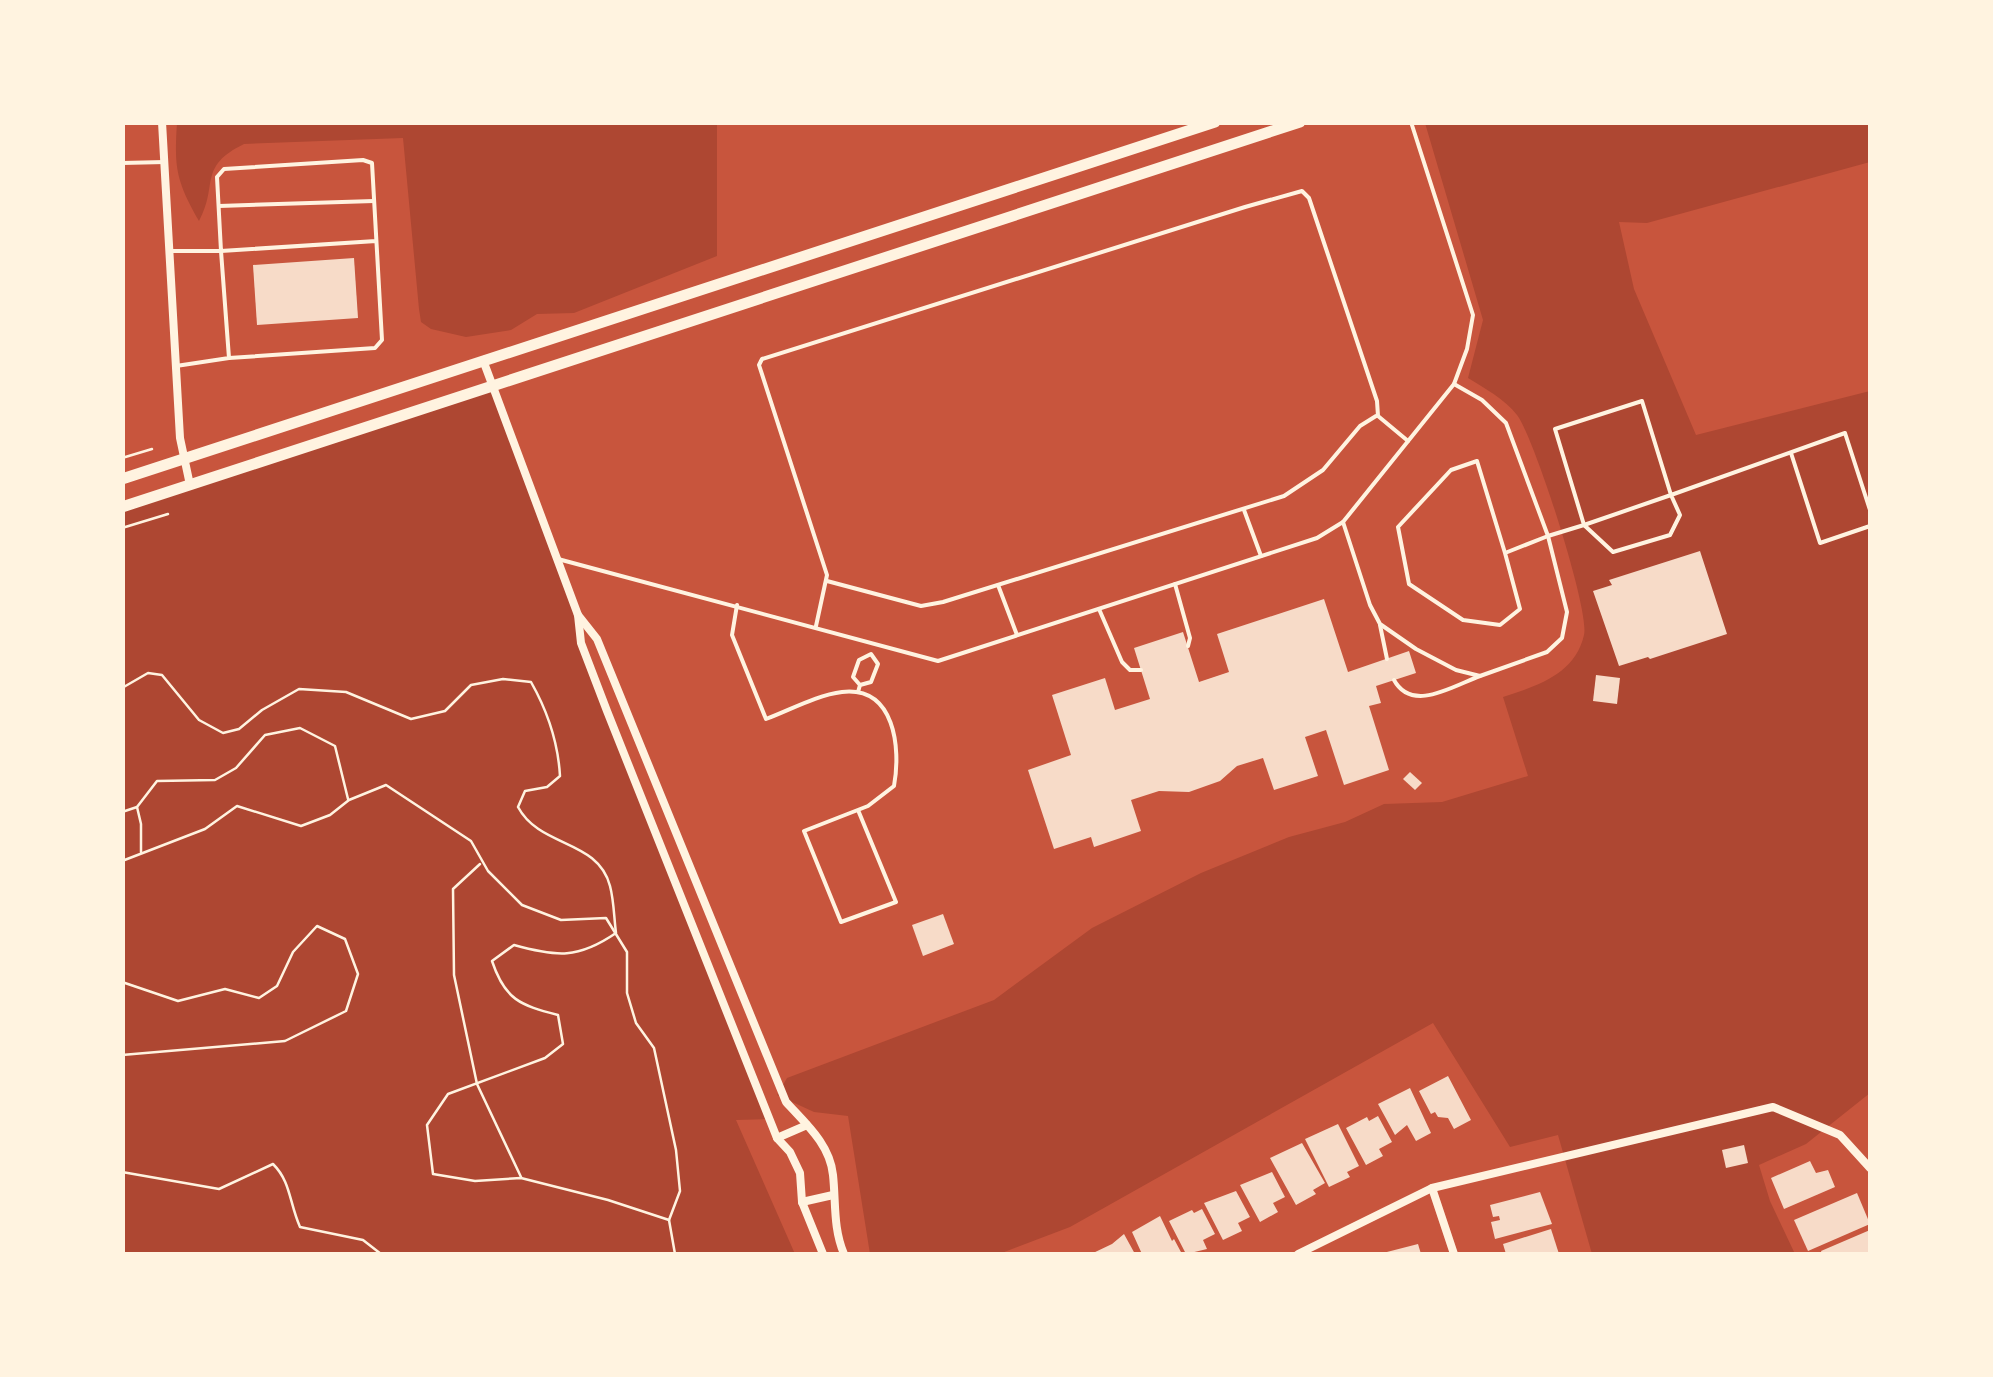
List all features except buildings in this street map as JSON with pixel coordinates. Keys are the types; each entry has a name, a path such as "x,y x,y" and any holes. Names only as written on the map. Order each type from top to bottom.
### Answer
{"main road":[{"path":"122,479 1215,122"},
{"path":"122,507 1300,122"}],"street":[{"path":"162,122 183,459 190,485"},
{"path":"483,360 578,615 581,643 607,712 777,1138 790,1152 800,1173 802,1202 824,1254"},
{"path":"578,615 598,638 786,1102 815,1132 833,1172 836,1226 844,1254"},
{"path":"1298,1254 1432,1188 1773,1108 1840,1135 1870,1168"},
{"path":"777,1138 807,1125"},
{"path":"1432,1188 1454,1254"},
{"path":"802,1202 833,1196"}],"lane":[{"path":"558,559 938,661 1317,538 1343,522 1454,384 1467,349 1472,314 1412,122"},
{"path":"122,163 165,162"},
{"path":"176,366 229,358 374,348 382,340 372,162 224,168 217,177 229,358"},
{"path":"816,626 827,581 759,365 762,359 1244,207 1302,191 1310,198 1377,402 1378,416 1408,441"},
{"path":"219,206 374,201"},
{"path":"170,251 376,241"},
{"path":"1394,680 1404,693 1425,696 1547,652 1562,638 1567,612 1548,536 1506,422 1482,400 1454,384"},
{"path":"1642,401 1680,515 1670,535 1613,552 1584,525 1554,429 1642,401"},
{"path":"827,581 921,606 937,604 1284,496 1323,470 1360,426 1378,416"},
{"path":"1505,553 1845,433 1870,510"},
{"path":"1791,453 1820,543 1870,526"},
{"path":"1477,461 1505,553 1520,608 1500,625 1463,620 1409,584 1398,527 1451,470 1477,461"},
{"path":"1244,510 1261,556"},
{"path":"1343,522 1380,624 1387,659"},
{"path":"1176,584 1190,638 1188,646"},
{"path":"998,585 1017,635"},
{"path":"737,605 732,635 766,719 871,682 878,664 872,654"},
{"path":"1099,609 1122,662 1130,670 1141,670"},
{"path":"1380,624 1442,663 1480,676"},
{"path":"858,810 896,902 841,922 804,831 858,810 894,786 899,759 896,734 888,714 852,677 859,660 872,654 877,643"}],"path":[{"path":"122,458 152,449"},
{"path":"122,528 168,514"},
{"path":"122,688 148,673 162,674 199,720 223,733 239,729 262,710 299,689 346,692 411,719 445,711 471,684 504,679 531,682 543,702 558,746 560,776 547,787 525,791 518,806 527,824 590,853 610,882 616,933"},
{"path":"122,812 137,808 157,782 215,780 236,768 265,734 300,728 335,746 349,800"},
{"path":"122,860 204,829 237,806 301,826 330,816 349,800 386,785 472,840 483,862 522,906 561,920 606,918 628,952 628,993 636,1022 654,1048 676,1150 680,1190 669,1220 675,1254"},
{"path":"137,808 141,854"},
{"path":"483,862 453,889 454,975 477,1084 522,1178"},
{"path":"122,982 178,1001 225,989 259,998 276,986 293,952 317,926 345,939 358,974 346,1012 284,1041 122,1055"},
{"path":"616,933 591,950 552,956 514,945 492,960 500,985 527,1006 558,1016 563,1044 545,1058 448,1094 427,1125 433,1174 475,1181 522,1178 669,1220"},
{"path":"122,1172 220,1188 272,1164 285,1177 300,1227 363,1240 380,1254"}],"shaded area":[{"path":"177,123 717,123 717,256 574,313 537,314 511,330 466,337 431,329 421,322 419,309 403,138 244,144 229,152 214,169 199,221 178,174"},
{"path":"1425,123 1870,123 1870,162 1647,223 1619,222 1634,289 1696,435 1870,391 1870,1093 1806,1144 1759,1165 1770,1201 1795,1254 1592,1254 1558,1135 1510,1147 1433,1023 1070,1227 999,1254 870,1254 848,1116 814,1112 777,1095 787,1078 994,1000 1092,928 1201,873 1289,837 1345,822 1384,804 1442,802 1528,776 1503,697 1541,683 1563,669 1579,649 1584,619 1559,524 1525,430 1507,404 1468,378 1483,320"},
{"path":"492,386 581,643 768,1119 736,1120 795,1254 123,1254 122,507"}]}
